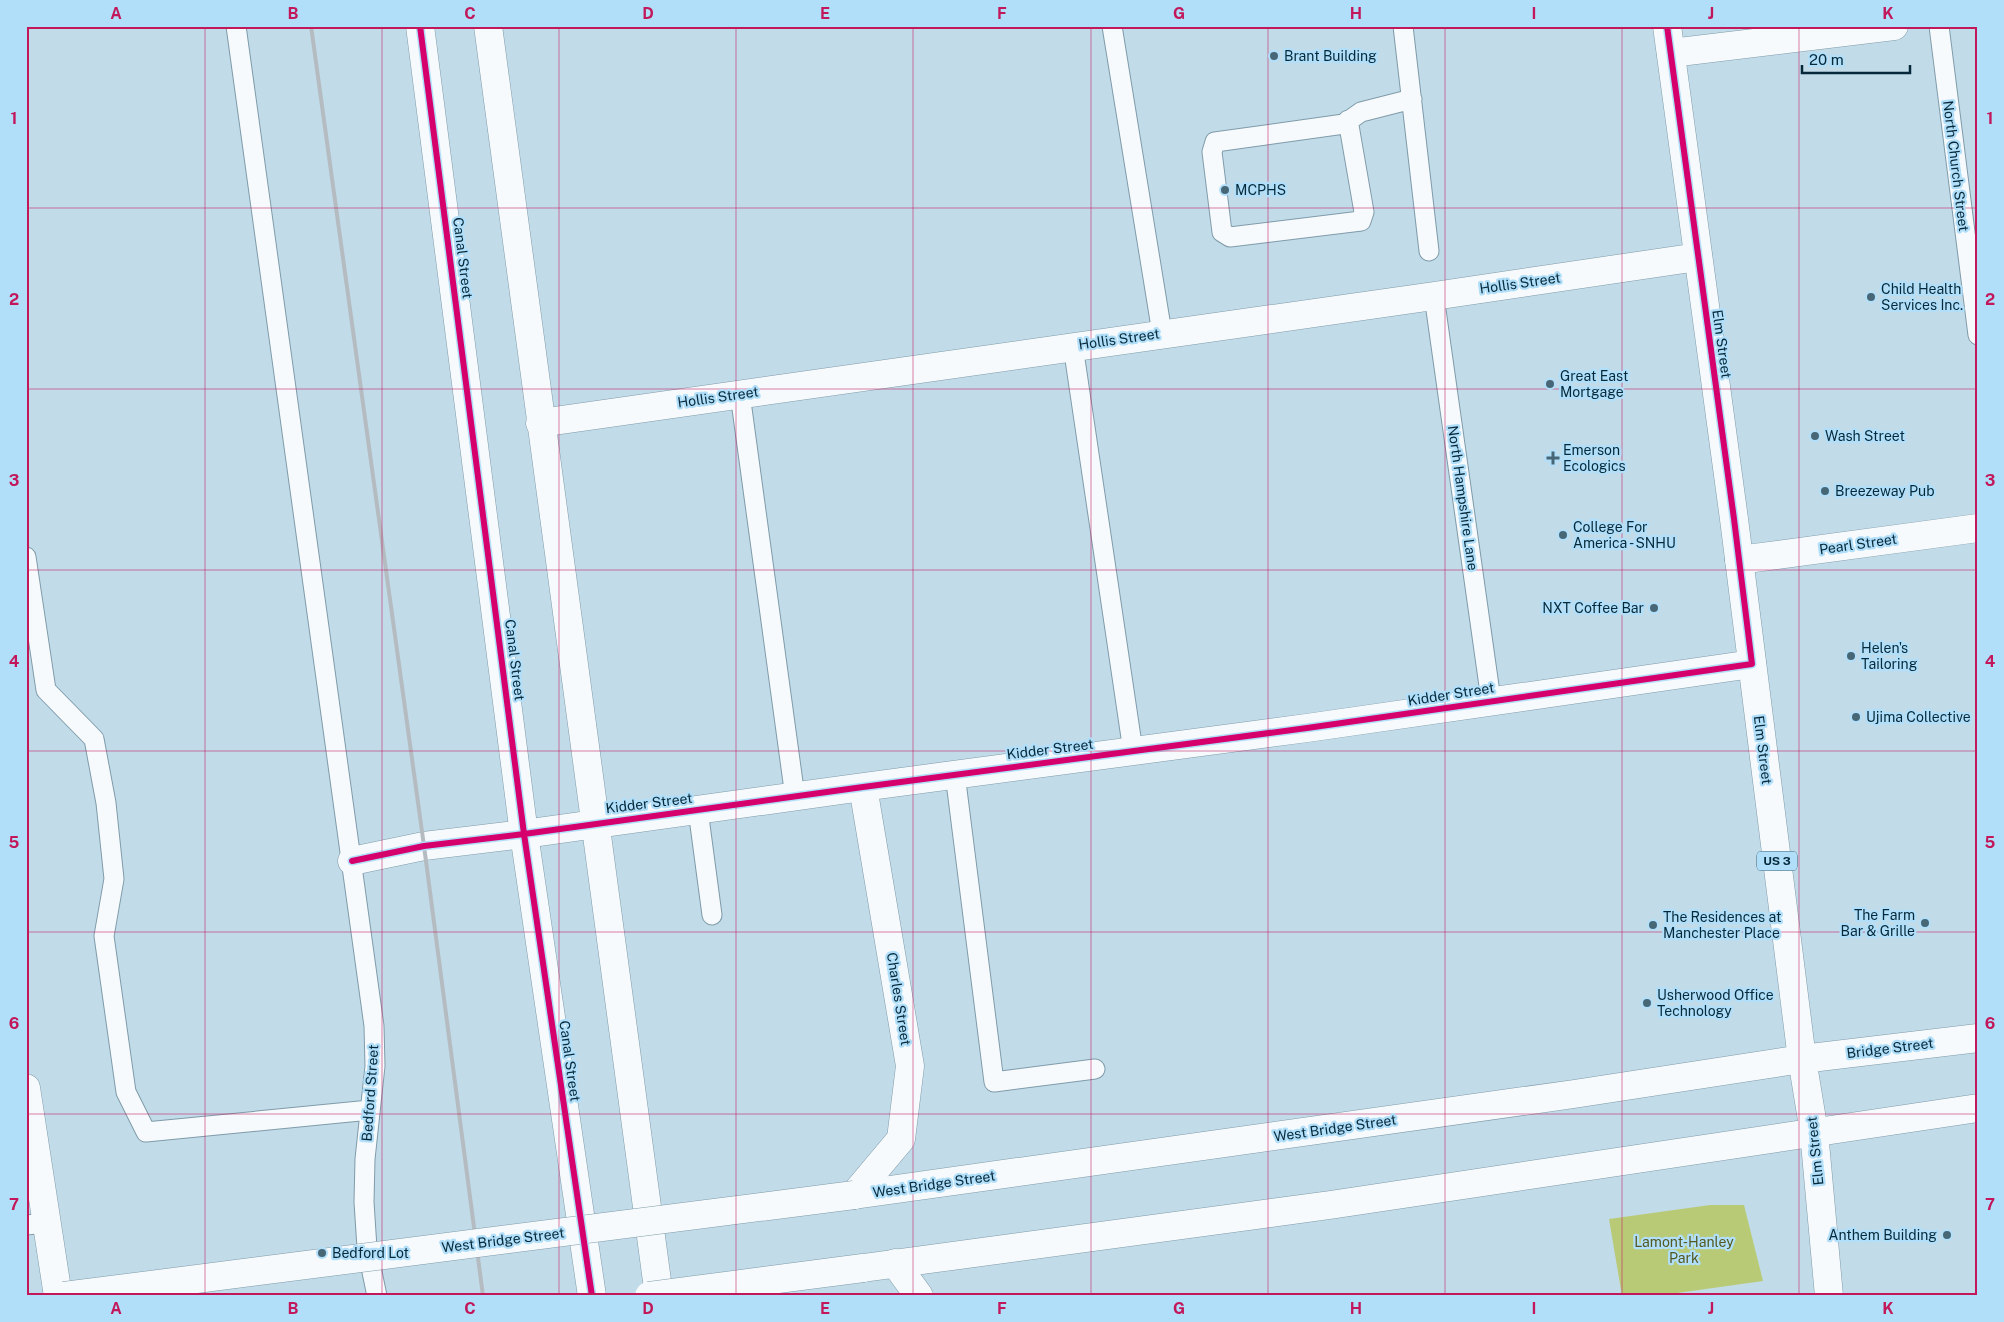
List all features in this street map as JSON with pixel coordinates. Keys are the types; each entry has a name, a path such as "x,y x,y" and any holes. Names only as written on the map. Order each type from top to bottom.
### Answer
{"street":[{"name":"Canal Street","path":"420,26 524,834 592,1296"},
{"path":"488,26 659,1296"},
{"name":"Elm Street","path":"1667,26 1739,560 1802,1059 1814,1132 1829,1296"},
{"path":"1671,53 1894,26"},
{"name":"Hollis Street","path":"540,422 1698,257"},
{"name":"Pearl Street","path":"1739,560 1978,528"},
{"name":"Kidder Street","path":"352,861 424,846 1133,751 1752,664"},
{"name":"Charles Street","path":"854,1195 901,1139 910,1066 863,787"},
{"name":"Bridge Street","path":"1802,1059 1978,1038"},
{"name":"West Bridge Street","path":"64,1296 854,1195 1574,1094 1802,1059"},
{"path":"26,1088 41,1230 58,1296"},
{"path":"649,1296 1330,1205 1978,1108"},
{"path":"895,1263 919,1296"}],"lane":[{"name":"Bedford Street","path":"236,26 374,1026 375,1066 364,1202 367,1248 377,1296"},
{"path":"1112,26 1162,333"},
{"path":"1403,26 1429,251"},
{"name":"North Church Street","path":"1938,26 1978,335"},
{"path":"1348,120 1364,212 1361,221 1230,237 1222,232 1212,152 1215,142 1344,124 1348,120 1361,112 1412,99"},
{"name":"North Hampshire Lane","path":"1434,296 1491,700"},
{"path":"1073,346 1133,751"},
{"path":"740,394 795,797"},
{"path":"26,557 46,690 94,739 106,803 114,879 104,936 126,1092 146,1132 370,1110"},
{"path":"955,774 994,1082 1095,1069"},
{"path":"698,810 712,916"}],"green space":[{"name":"Lamont-Hanley Park","path":"1710,1205 1744,1205 1763,1281 1656,1296 1622,1296 1609,1219"}],"railway":[{"path":"311,26 424,846 483,1296"}],"cycle path":[{"path":"420,26 524,834 592,1296"},
{"path":"352,861 424,846 1307,728 1752,664 1667,26"}],"place":[{"name":"Brant Building","path":"1274,56"},
{"name":"MCPHS","path":"1225,190"},
{"name":"Child Health Services Inc.","path":"1871,297"},
{"name":"Great East Mortgage","path":"1550,384"},
{"name":"Wash Street","path":"1815,436"},
{"name":"Emerson Ecologics","path":"1553,458"},
{"name":"Breezeway Pub","path":"1825,491"},
{"name":"College For America - SNHU","path":"1563,535"},
{"name":"NXT Coffee Bar","path":"1654,608"},
{"name":"Helen's Tailoring","path":"1851,656"},
{"name":"Ujima Collective","path":"1856,717"},
{"name":"The Farm Bar & Grille","path":"1925,923"},
{"name":"The Residences at Manchester Place","path":"1653,925"},
{"name":"Usherwood Office Technology","path":"1647,1003"},
{"name":"Anthem Building","path":"1947,1235"},
{"name":"Bedford Lot","path":"322,1253"}]}
